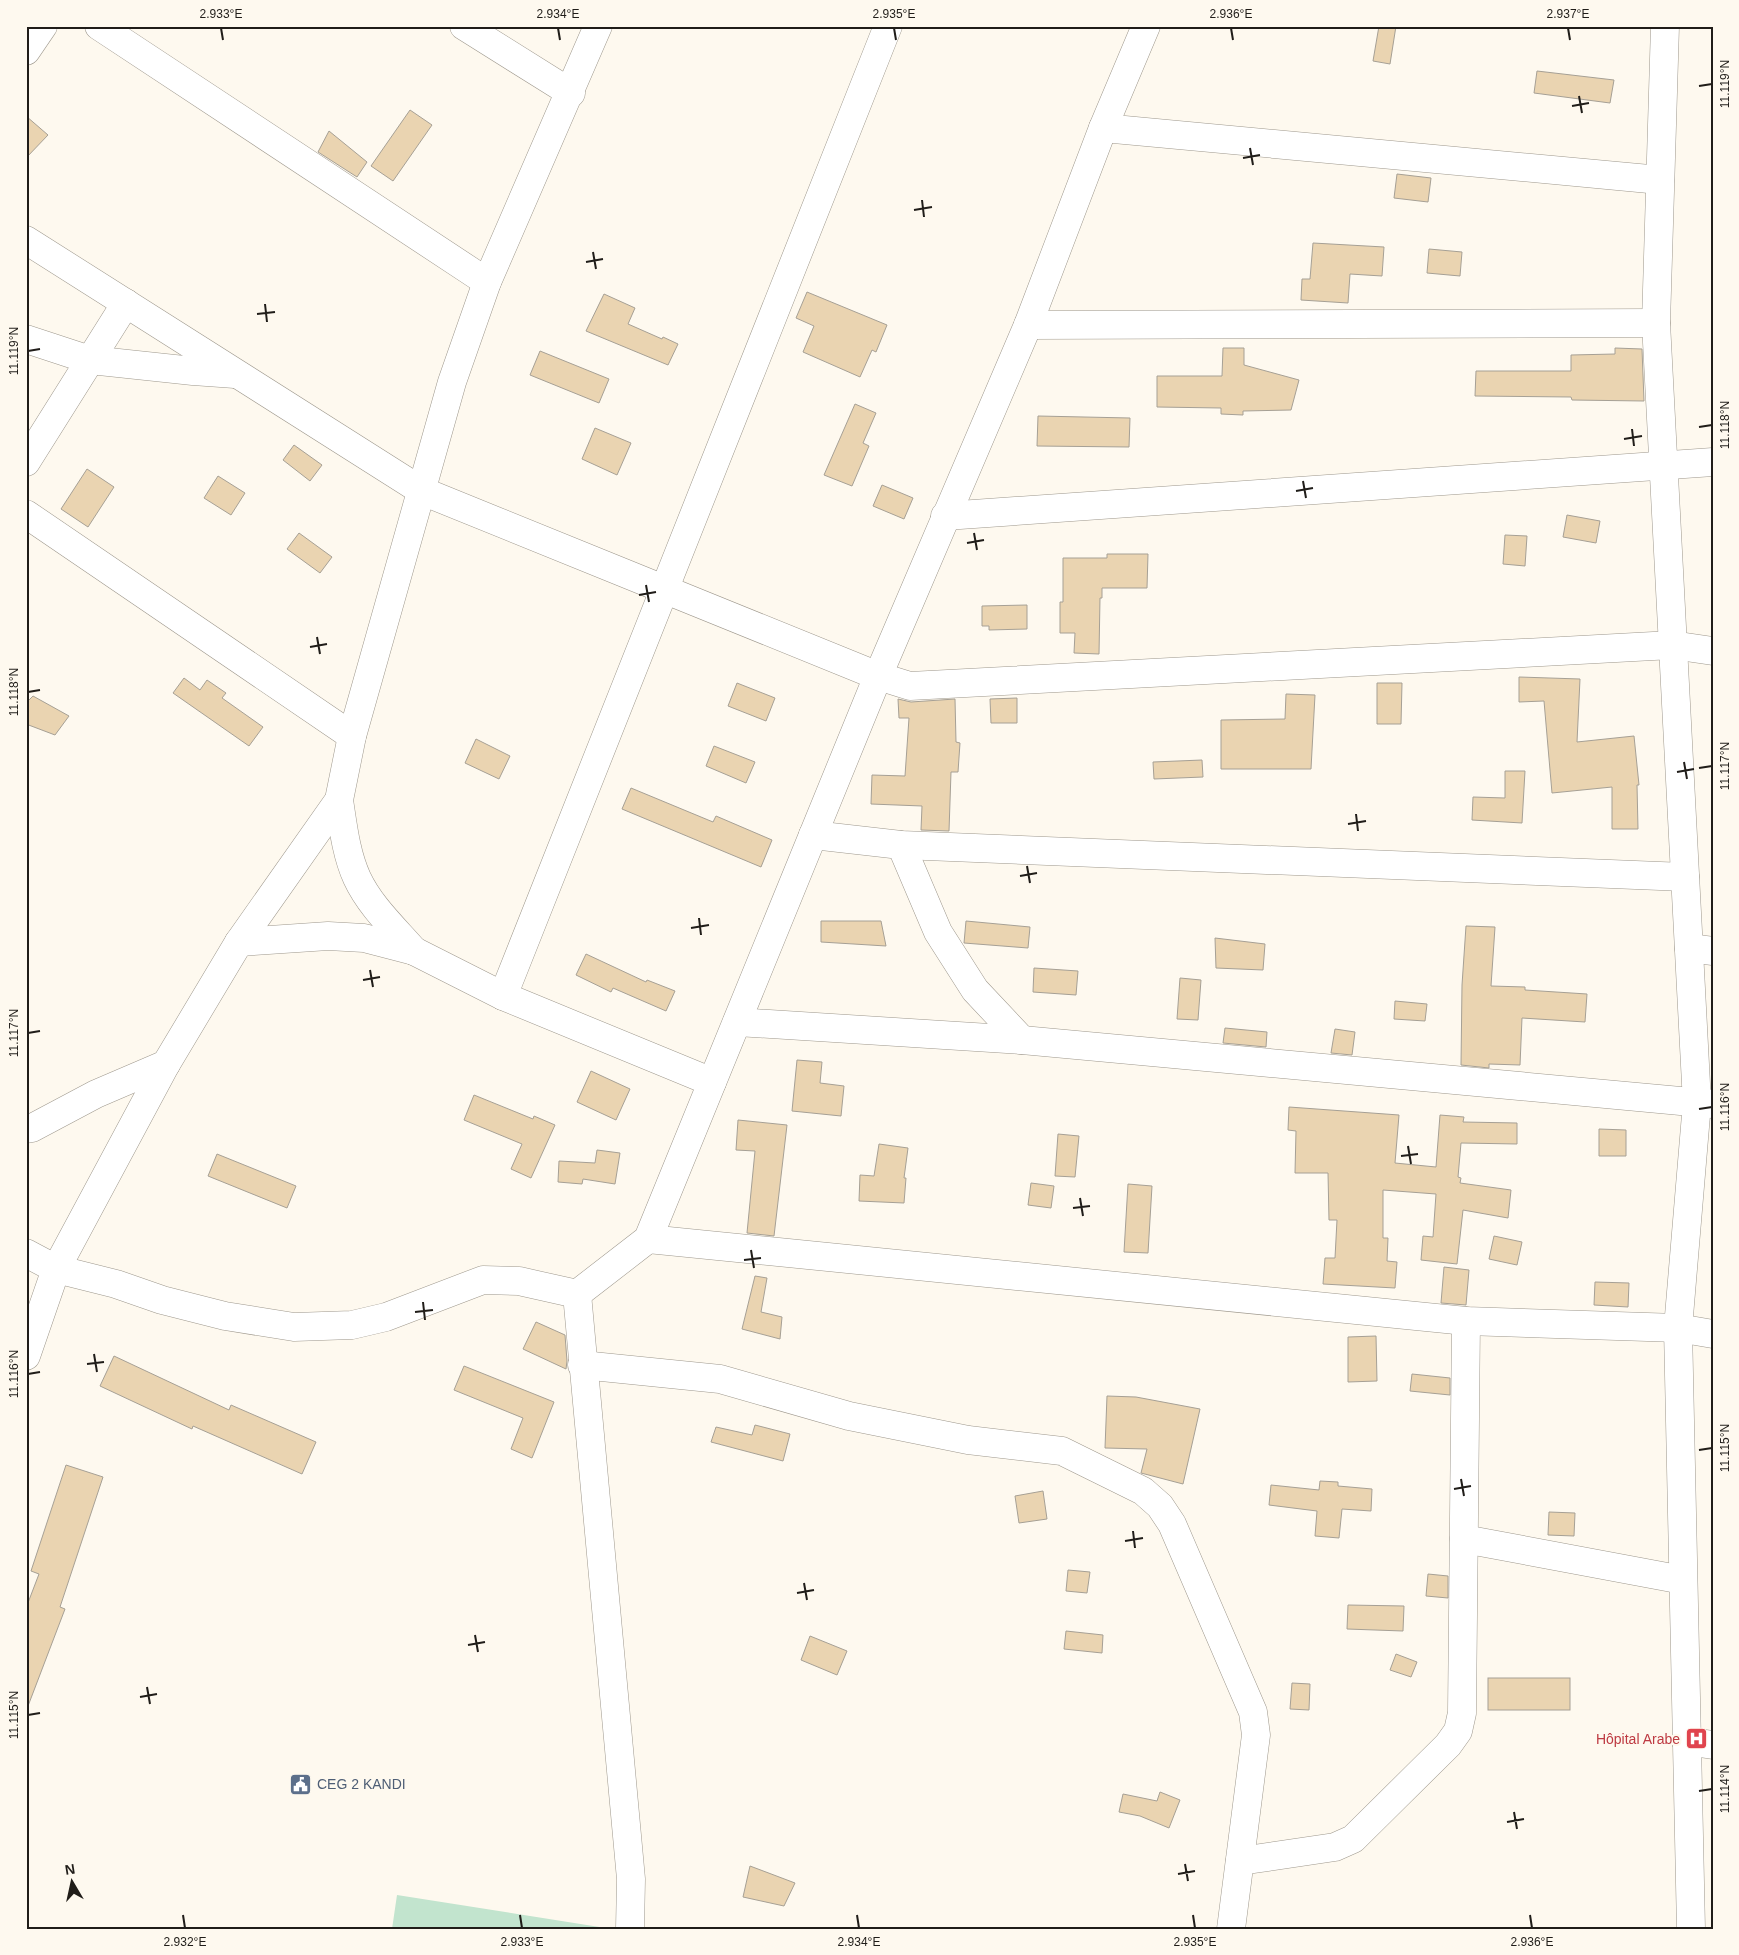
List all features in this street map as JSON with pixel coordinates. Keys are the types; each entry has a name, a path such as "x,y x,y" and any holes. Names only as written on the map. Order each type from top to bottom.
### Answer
{"street":[{"path":"26,50 43,26"},
{"path":"99,26 487,282"},
{"path":"464,26 571,93"},
{"path":"414,951 372,903 357,878 348,850 339,800 352,736 452,382 487,282 571,93 598,26"},
{"path":"503,996 888,26"},
{"path":"26,1253 56,1269 116,1284 162,1300 226,1316 294,1326 352,1325 386,1317 483,1280 519,1281 577,1294 648,1240 878,676 1028,325 1103,128 1146,26"},
{"path":"1665,26 1656,323 1685,877 1701,949 1705,1103 1678,1328 1690,1929"},
{"path":"1103,128 1660,180"},
{"path":"26,240 422,491 878,676 910,686 1672,645 1713,651"},
{"path":"26,462 126,303"},
{"path":"1028,325 1656,323"},
{"path":"26,339 90,360 193,372 237,374"},
{"path":"945,516 1713,462"},
{"path":"26,514 352,736"},
{"path":"26,1356 56,1269 166,1064 239,942 339,800"},
{"path":"814,835 901,845 1685,877"},
{"path":"901,845 938,932 975,990 1022,1040"},
{"path":"239,942 328,936 364,938 414,951 503,996 712,1082"},
{"path":"975,990 979,1037"},
{"path":"737,1022 1022,1040 1705,1103"},
{"path":"26,1129 32,1128 96,1094 166,1064"},
{"path":"648,1240 1466,1321 1678,1328 1713,1334"},
{"path":"577,1294 582,1365 631,1879 630,1929"},
{"path":"1240,1861 1335,1846 1353,1839 1448,1745 1458,1730 1462,1713 1466,1321"},
{"path":"582,1365 720,1379 848,1416 968,1440 1062,1451 1143,1491 1160,1506 1172,1524 1252,1712 1256,1735 1232,1929"},
{"path":"1464,1539 1683,1580"},
{"path":"1686,1741 1713,1745"}],"green space":[{"path":"397,1895 612,1929 392,1929"}],"building":[{"path":"1379,26 1396,26 1390,64 1373,61"},
{"path":"1537,71 1614,80 1610,103 1534,93"},
{"path":"410,110 432,125 393,181 371,166"},
{"path":"26,116 48,135 26,158"},
{"path":"329,131 367,162 357,177 318,152"},
{"path":"1397,174 1431,178 1428,202 1394,198"},
{"path":"1313,243 1384,247 1382,276 1350,274 1348,303 1301,300 1302,279 1310,279"},
{"path":"1429,249 1462,252 1460,276 1427,273"},
{"path":"807,292 887,325 876,352 872,350 860,377 803,352 814,326 796,318"},
{"path":"604,294 635,308 628,324 678,344 668,365 586,331"},
{"path":"1223,348 1244,348 1244,365 1299,380 1291,410 1243,411 1243,415 1221,414 1221,408 1157,407 1157,376 1222,376"},
{"path":"1615,348 1642,349 1644,401 1572,400 1571,397 1475,396 1476,371 1571,371 1571,355 1615,354"},
{"path":"540,351 609,379 599,403 530,375"},
{"path":"855,404 876,413 863,443 869,446 852,486 824,475"},
{"path":"1038,416 1130,418 1129,447 1037,446"},
{"path":"595,428 631,443 617,475 582,459"},
{"path":"294,445 322,465 310,481 283,460"},
{"path":"87,469 114,487 88,527 61,509"},
{"path":"218,476 245,493 231,515 204,498"},
{"path":"882,485 913,498 904,519 873,506"},
{"path":"1567,515 1600,521 1596,543 1563,537"},
{"path":"299,533 332,557 320,573 287,549"},
{"path":"1505,535 1527,536 1525,566 1503,564"},
{"path":"1107,554 1148,554 1147,588 1102,588 1102,598 1100,598 1099,654 1074,653 1075,633 1060,633 1060,602 1063,602 1063,558 1107,558"},
{"path":"1027,605 1027,629 989,630 989,626 982,626 982,606"},
{"path":"1519,677 1580,679 1577,742 1634,736 1639,785 1637,785 1638,829 1612,829 1612,787 1552,793 1544,701 1519,702"},
{"path":"184,678 200,690 207,680 226,693 222,698 263,727 249,746 173,693"},
{"path":"737,683 775,698 766,721 728,706"},
{"path":"1377,683 1402,683 1401,724 1377,724"},
{"path":"1286,694 1315,695 1311,769 1221,769 1221,720 1285,719"},
{"path":"33,696 69,716 55,735 26,724 26,703"},
{"path":"1017,698 1017,723 991,723 990,699"},
{"path":"898,699 911,702 955,699 956,742 960,743 958,772 951,772 949,831 921,830 922,806 871,804 872,775 905,776 909,718 899,718"},
{"path":"476,739 510,756 499,779 465,763"},
{"path":"714,746 755,762 746,783 706,766"},
{"path":"1202,760 1203,777 1154,779 1153,762"},
{"path":"1505,771 1525,771 1522,823 1472,820 1473,797 1505,798"},
{"path":"631,788 713,822 716,816 772,840 761,867 622,809"},
{"path":"821,921 881,921 886,946 821,942"},
{"path":"966,921 1030,927 1028,948 964,943"},
{"path":"1466,926 1495,927 1491,986 1525,987 1525,990 1587,994 1585,1022 1522,1018 1520,1065 1489,1064 1489,1068 1461,1065 1462,985"},
{"path":"1215,938 1265,944 1263,970 1216,968"},
{"path":"586,954 646,982 647,980 675,991 666,1011 613,988 611,992 576,975"},
{"path":"1034,968 1078,971 1076,995 1033,992"},
{"path":"1180,978 1201,980 1198,1020 1177,1019"},
{"path":"1395,1001 1427,1004 1425,1021 1394,1019"},
{"path":"1225,1028 1267,1032 1266,1047 1223,1043"},
{"path":"1335,1029 1355,1032 1352,1055 1331,1053"},
{"path":"797,1060 822,1062 820,1083 844,1086 841,1116 792,1111"},
{"path":"591,1071 630,1089 616,1120 577,1102"},
{"path":"474,1095 533,1119 534,1116 555,1125 531,1178 511,1169 522,1144 464,1120"},
{"path":"1289,1107 1399,1115 1395,1163 1436,1167 1440,1115 1464,1117 1463,1122 1517,1123 1517,1144 1461,1143 1458,1177 1461,1178 1460,1183 1511,1190 1508,1218 1463,1210 1457,1264 1421,1260 1423,1236 1433,1237 1436,1194 1383,1190 1383,1238 1388,1238 1387,1261 1397,1262 1395,1288 1323,1284 1325,1258 1335,1258 1337,1220 1329,1220 1328,1173 1295,1173 1296,1131 1288,1130"},
{"path":"738,1120 787,1125 774,1236 747,1233 755,1151 736,1150"},
{"path":"1599,1129 1626,1130 1626,1156 1599,1156"},
{"path":"1058,1134 1079,1136 1075,1177 1055,1176"},
{"path":"879,1144 908,1148 904,1178 906,1178 904,1203 859,1201 860,1175 874,1176"},
{"path":"597,1150 620,1153 615,1184 583,1179 582,1184 558,1182 559,1161 595,1163"},
{"path":"217,1154 296,1186 287,1208 208,1176"},
{"path":"1031,1183 1054,1186 1051,1208 1028,1205"},
{"path":"1128,1184 1152,1186 1148,1253 1124,1252"},
{"path":"1494,1236 1522,1242 1517,1265 1489,1259"},
{"path":"1444,1267 1469,1270 1466,1305 1441,1303"},
{"path":"755,1276 767,1278 761,1312 782,1317 780,1339 742,1329"},
{"path":"1595,1282 1629,1283 1628,1307 1594,1305"},
{"path":"536,1322 565,1335 566,1369 523,1349"},
{"path":"1376,1336 1377,1381 1348,1382 1348,1337"},
{"path":"114,1356 229,1410 231,1405 316,1442 302,1474 193,1426 192,1429 100,1386"},
{"path":"464,1366 554,1402 532,1458 511,1449 523,1418 454,1390"},
{"path":"1412,1374 1450,1378 1450,1395 1410,1391"},
{"path":"1107,1396 1136,1397 1200,1409 1183,1484 1141,1473 1147,1449 1105,1448"},
{"path":"755,1425 790,1434 783,1461 711,1442 716,1427 752,1435"},
{"path":"66,1465 103,1477 60,1607 65,1609 28,1706 26,1608 39,1574 31,1571"},
{"path":"1320,1481 1338,1482 1338,1486 1372,1489 1371,1511 1342,1509 1339,1538 1315,1536 1317,1511 1269,1505 1271,1485 1319,1490"},
{"path":"1043,1491 1047,1519 1019,1523 1015,1496"},
{"path":"1549,1512 1575,1513 1574,1536 1548,1535"},
{"path":"1068,1570 1090,1572 1087,1593 1066,1591"},
{"path":"1428,1574 1448,1576 1448,1598 1426,1596"},
{"path":"1348,1605 1404,1606 1403,1631 1347,1629"},
{"path":"1066,1631 1103,1635 1102,1653 1064,1649"},
{"path":"810,1636 847,1651 837,1675 801,1660"},
{"path":"1396,1654 1417,1662 1411,1677 1390,1670"},
{"path":"1488,1678 1570,1678 1570,1710 1488,1710"},
{"path":"1292,1683 1310,1684 1309,1710 1290,1709"},
{"path":"1160,1792 1180,1800 1169,1828 1140,1816 1119,1812 1123,1794 1157,1801"},
{"path":"750,1866 795,1883 784,1906 743,1897"}],"place":[{"name":"Hôpital Arabe","path":"1696,1739"},
{"name":"CEG 2 KANDI","path":"301,1784"}]}
